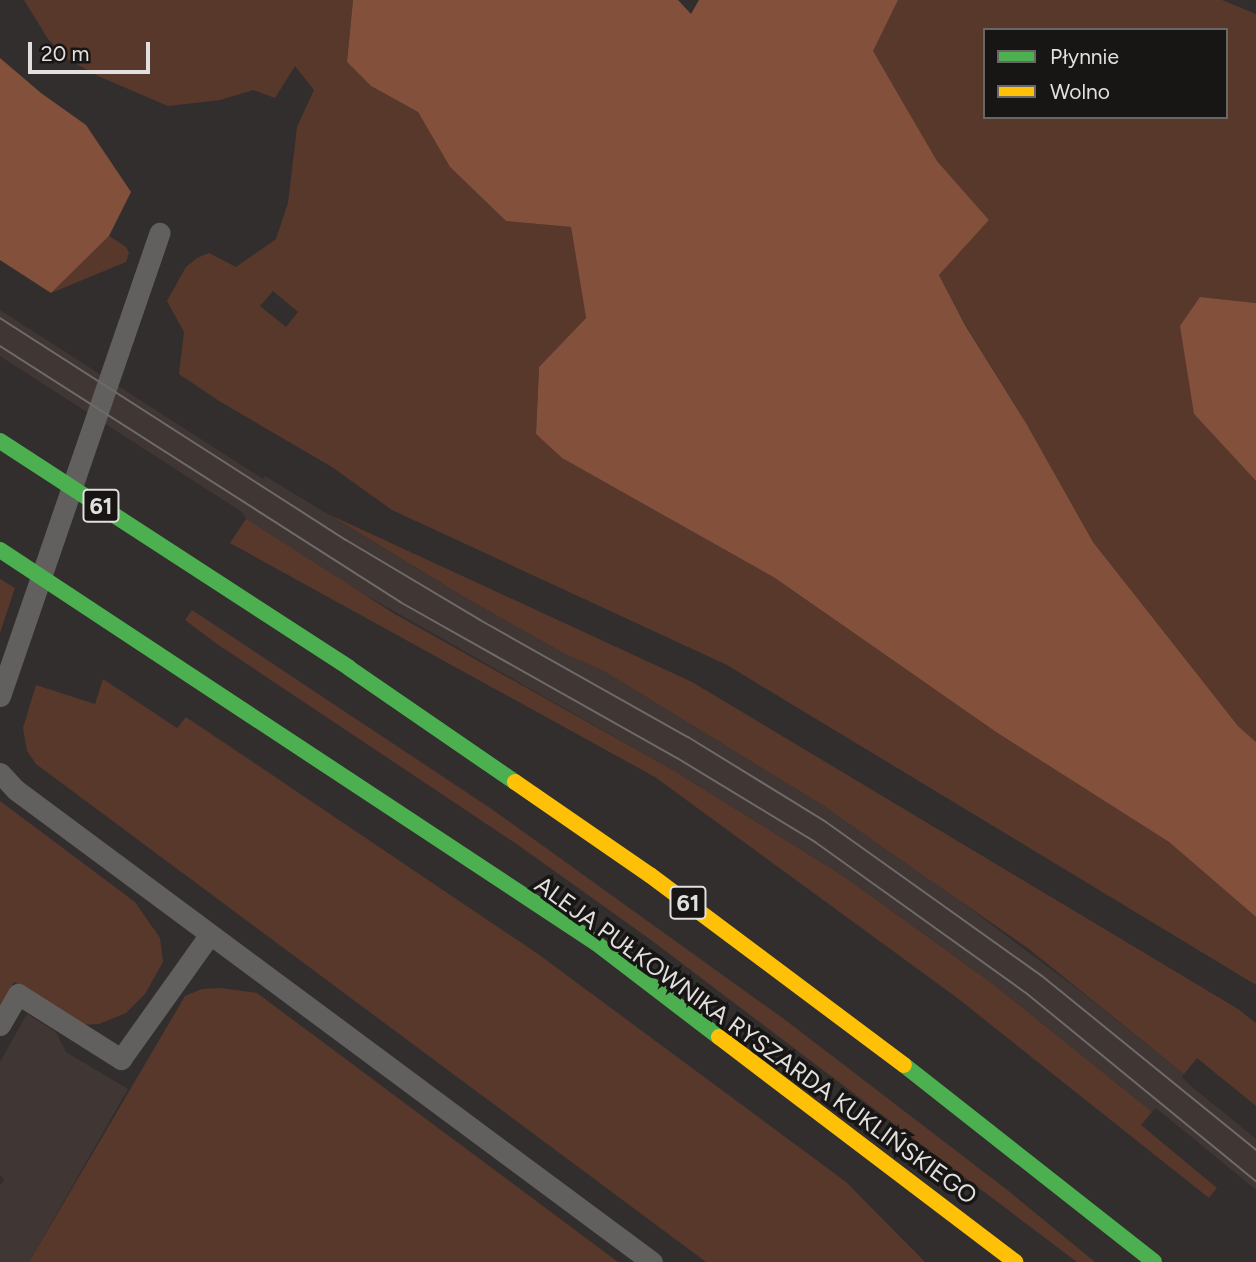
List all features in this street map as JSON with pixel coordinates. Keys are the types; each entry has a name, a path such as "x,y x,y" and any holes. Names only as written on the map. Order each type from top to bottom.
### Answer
{"main road":[{"name":"61","path":"0,441 203,571 650,875 937,1089 1154,1262"},
{"name":"ALEJA PUŁKOWNIKA RYSZARDA KUKLIŃSKIEGO","path":"0,550 596,943 1015,1262"}],"lane":[{"path":"0,696 159,233"},
{"path":"0,773 16,790 652,1262"},
{"path":"0,1025 18,994 121,1059 210,934"}],"shaded area":[{"path":"24,0 353,0 347,62 371,86 418,112 450,167 506,221 571,227 586,318 539,367 536,434 562,458 775,578 996,732 1169,842 1256,917 1256,985 727,665 392,510 332,467 219,401 179,374 184,332 167,301 186,267 197,258 209,253 236,267 276,239 288,203 297,127 314,90 295,66 275,98 253,90 220,100 168,106 98,76 66,58 48,39","holes":["273,291 298,312 286,327 260,306"]},
{"path":"353,0 678,0 691,14 699,0 898,0 873,51 937,161 989,220 939,275 965,325 1026,423 1093,542 1238,726 1256,742 1256,917 1169,842 996,732 775,578 562,458 536,434 539,367 586,318 571,227 506,221 450,167 418,112 371,86 347,62"},
{"path":"898,0 1222,0 1256,14 1256,303 1200,297 1194,414 1256,481 1256,742 1238,726 1093,542 1026,423 965,324 939,275 989,220 937,161 872,50"},
{"path":"0,58 41,93 86,125 131,192 109,236 51,293 0,260"},
{"path":"109,236 126,247 129,253 126,262 51,293"},
{"path":"1200,297 1256,303 1256,481 1194,414 1180,326"},
{"path":"0,310 263,479 265,476 466,598 565,654 604,671 824,806 927,876 1080,991 1184,1074 1182,1077 1191,1086 1256,1139 1256,1190 1156,1108 1152,1112 993,984 843,876 671,769 348,585 274,539 246,519 242,512 0,356"},
{"path":"328,514 692,682 1238,1009 1256,1023 1256,1106 1197,1058 1184,1074 1029,949 824,806 604,671 565,654 466,598"},
{"path":"246,519 393,613 671,769 843,876 993,984 1152,1112 1141,1125 1217,1188 1209,1198 956,997 655,777 230,543"},
{"path":"0,579 15,588 0,633"},
{"path":"192,610 493,810 784,1019 1006,1189 1095,1262 1077,1262 651,940 518,845 217,644 185,620"},
{"path":"103,679 177,728 186,717 538,954 846,1182 925,1262 706,1262 36,764 27,751 23,728 36,685 95,704"},
{"path":"0,801 135,902 160,938 163,962 145,994 126,1013 99,1024 81,1025 14,982 0,1005"},
{"path":"220,988 257,993 618,1262 29,1262 185,996 202,989"},
{"path":"27,1014 56,1032 66,1052 128,1089 29,1262 0,1262 0,1185 4,1180 0,1175 0,1062"}],"tram line":[{"path":"0,318 346,540 480,620 688,737 826,822 1042,976 1256,1150"},
{"path":"0,346 400,602 677,758 815,842 1026,993 1256,1181"}],"traffic: fast":[{"path":"0,441 349,668 515,782"},
{"path":"0,550 596,943 719,1037"},
{"path":"904,1065 1154,1262"}],"traffic: slow":[{"path":"515,782 650,875 904,1065"},
{"path":"719,1037 1015,1262"}]}
